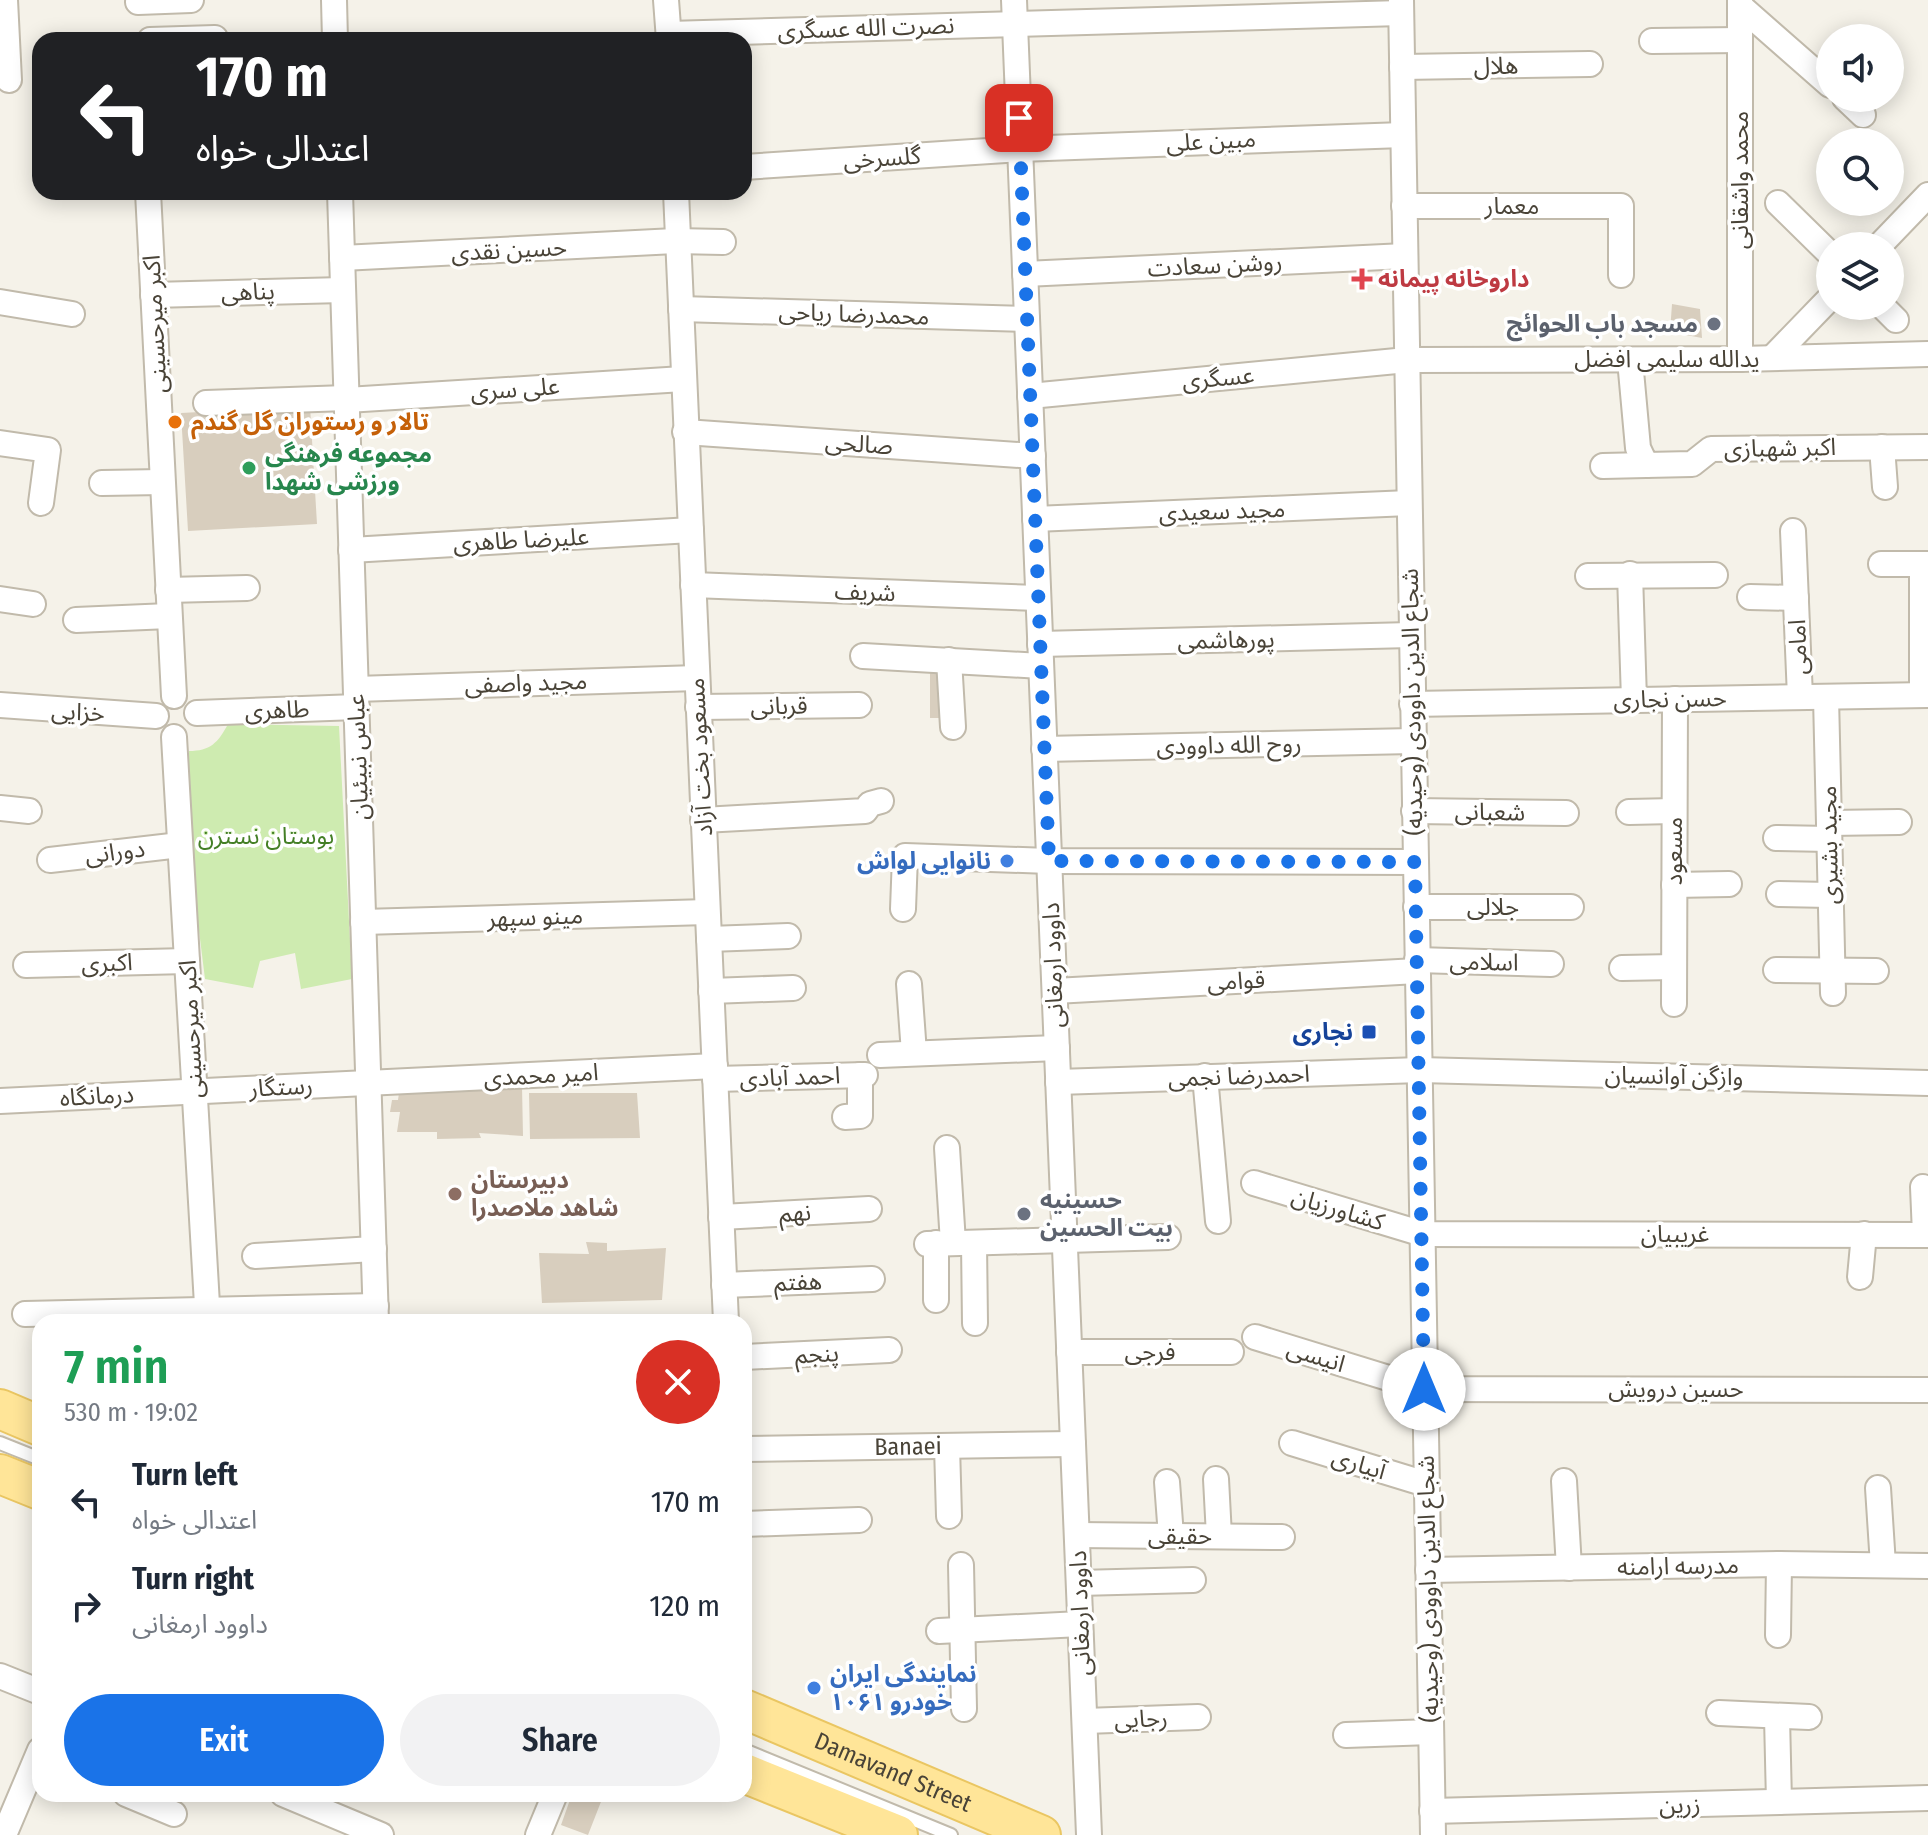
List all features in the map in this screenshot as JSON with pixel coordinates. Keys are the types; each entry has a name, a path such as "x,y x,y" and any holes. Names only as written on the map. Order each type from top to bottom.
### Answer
{"main road":[{"path":"0,1409 32,1423"},
{"path":"0,1474 32,1487"},
{"name":"Damavand Street","path":"752,1712 1041,1835"},
{"path":"752,1776 898,1835"}],"street":[{"path":"5,0 9,80"},
{"path":"140,32 138,1 191,0"},
{"path":"334,0 335,32"},
{"path":"666,0 669,32"},
{"path":"1740,3 1816,72"},
{"name":"محمد واشقانی","path":"1740,3 1740,359"},
{"name":"نصرت الله عسگری","path":"738,32 1014,12 1401,6"},
{"name":"شجاع الدین داوودی (وحیدیه)","path":"1401,6 1433,1823"},
{"name":"داوود ارمغانی","path":"1014,12 1089,1835"},
{"path":"1652,41 1740,40"},
{"name":"هلال","path":"1402,67 1590,64"},
{"path":"1860,112 1863,115"},
{"name":"مبین علی","path":"1020,149 1403,135"},
{"name":"گلسرخی","path":"752,166 1020,149"},
{"path":"1892,232 1928,195"},
{"name":"اکبر میرحسینی","path":"148,200 174,696"},
{"name":"عباس نبیئیان","path":"340,200 376,1314"},
{"name":"مسعود بخت آزاد","path":"676,200 675,241 681,309 726,1314"},
{"path":"1778,203 1816,240"},
{"name":"معمار","path":"1404,206 1621,206 1621,275"},
{"name":"حسین نقدی","path":"342,258 675,241 723,242"},
{"name":"روشن سعادت","path":"1025,274 1405,256"},
{"name":"پناهی","path":"153,295 343,290"},
{"path":"0,302 72,314"},
{"name":"محمدرضا ریاحی","path":"681,309 1027,319"},
{"path":"1772,358 1816,312"},
{"name":"یدالله سلیمی افضل","path":"1407,360 1740,359 1928,354"},
{"name":"عسگری","path":"1030,396 1407,360"},
{"path":"1630,360 1643,461"},
{"name":"علی سری","path":"206,403 347,399 683,379"},
{"name":"صالحی","path":"685,432 1033,456"},
{"path":"0,443 48,450 41,503"},
{"path":"1882,447 1885,487"},
{"name":"اکبر شهبازی","path":"1603,466 1643,461 1692,464 1711,449 1928,447"},
{"path":"102,483 162,482"},
{"name":"مجید سعیدی","path":"1035,519 1409,503"},
{"name":"علیرضا طاهری","path":"351,550 691,530"},
{"name":"امامی","path":"1793,531 1800,697"},
{"path":"1881,564 1925,564 1925,695"},
{"path":"1630,574 1634,700"},
{"path":"1588,576 1715,575"},
{"name":"شریف","path":"693,585 1038,598"},
{"path":"168,590 247,588"},
{"name":"امامی","path":"1750,597 1796,598"},
{"path":"0,599 33,604"},
{"path":"76,620 169,616"},
{"name":"پورهاشمی","path":"863,656 949,660 1411,635"},
{"path":"949,660 953,727"},
{"name":"مجید واصفی","path":"356,698 697,678"},
{"name":"حسن نجاری","path":"1412,704 1925,695"},
{"path":"174,696 191,701 197,713 191,732 174,737 160,729 156,716 161,703 174,696"},
{"name":"مجید بشیری","path":"1826,697 1832,982"},
{"name":"طاهری","path":"197,713 356,698"},
{"name":"مسعود","path":"1674,1004 1675,699"},
{"name":"خزایی","path":"0,705 156,716"},
{"name":"قربانی","path":"698,707 859,705"},
{"name":"اکبر میرحسینی","path":"174,737 208,1314"},
{"name":"روح الله داوودی","path":"1044,749 1413,741"},
{"path":"703,820 865,811 870,804 881,801"},
{"path":"0,808 29,811"},
{"name":"شعبانی","path":"1414,811 1566,813"},
{"path":"1629,812 1674,811"},
{"path":"1776,838 1899,822"},
{"name":"دورانی","path":"50,860 180,845"},
{"path":"903,909 905,856 1049,861 1415,862"},
{"path":"1674,885 1729,884"},
{"path":"1779,894 1830,895"},
{"name":"جلالی","path":"1416,907 1571,907"},
{"name":"مینو سپهر","path":"363,922 707,912"},
{"path":"709,939 788,936"},
{"name":"اکبری","path":"26,965 187,961"},
{"name":"اسلامی","path":"1417,966 1551,964"},
{"name":"قوامی","path":"1055,991 1417,966"},
{"path":"1622,968 1674,967"},
{"path":"1776,970 1832,982 1876,971"},
{"path":"909,984 914,1053"},
{"path":"711,991 793,988"},
{"path":"880,1055 1057,1048"},
{"name":"احمدرضا نجمی","path":"1058,1082 1420,1070"},
{"name":"وازگن آوانسیان","path":"1420,1070 1928,1083"},
{"name":"امیر محمدی","path":"367,1083 715,1072"},
{"name":"احمد آبادی","path":"715,1072 862,1075 860,1116 845,1117"},
{"path":"1205,1076 1218,1221"},
{"name":"رستگار","path":"195,1092 367,1083"},
{"name":"درمانگاه","path":"0,1101 195,1092"},
{"path":"936,1300 947,1243 947,1148"},
{"name":"کشاورزیان","path":"1254,1183 1423,1234"},
{"path":"1923,1187 1926,1234"},
{"name":"نهم","path":"721,1217 869,1209"},
{"name":"غریبیان","path":"1423,1234 1926,1234"},
{"path":"1860,1277 1864,1234"},
{"path":"947,1243 1168,1237"},
{"path":"947,1243 975,1323"},
{"path":"255,1256 374,1249"},
{"name":"هفتم","path":"724,1285 872,1279"},
{"path":"25,1314 32,1314"},
{"name":"انیسی","path":"1255,1337 1424,1389"},
{"name":"پنجم","path":"752,1357 889,1350"},
{"name":"فرجی","path":"1069,1352 1231,1352"},
{"name":"حسین درویش","path":"1424,1389 1928,1390"},
{"name":"آبیاری","path":"1292,1443 1426,1484"},
{"name":"Banaei","path":"752,1449 1073,1444"},
{"path":"947,1446 949,1516"},
{"path":"1216,1479 1219,1536"},
{"path":"1564,1481 1569,1568"},
{"path":"1167,1482 1171,1536"},
{"path":"1878,1488 1883,1565"},
{"path":"752,1524 859,1520"},
{"name":"حقیقی","path":"1077,1535 1282,1537"},
{"path":"1778,1635 1779,1564"},
{"name":"مدرسه ارامنه","path":"1428,1570 1779,1564 1928,1566"},
{"path":"961,1565 950,1630 964,1709"},
{"path":"1079,1583 1193,1580"},
{"path":"950,1630 1080,1624"},
{"path":"0,1676 32,1689"},
{"path":"1719,1713 1809,1717"},
{"name":"رجایی","path":"1085,1721 1198,1717"},
{"path":"1777,1717 1779,1802"},
{"path":"1346,1735 1431,1732"},
{"path":"4,1835 32,1769"},
{"name":"زرین","path":"1433,1823 1779,1802 1928,1798"},
{"path":"145,1802 174,1814"},
{"path":"297,1802 342,1827 381,1835"},
{"path":"538,1835 552,1802"}],"lane":[{"path":"0,1443 32,1456"},
{"path":"0,1459 32,1473"},
{"path":"752,1753 951,1835"},
{"path":"752,1766 921,1835"}],"green space":[{"name":"بوستان نسترن","path":"228,724 339,726 352,979 301,989 295,953 260,961 253,988 205,979 188,842 189,751 213,745"}],"building":[{"path":"1672,304 1700,309 1702,338 1670,332"},
{"name":"مجموعه فرهنگی ورزشی شهدا","path":"310,406 317,524 188,531 181,413"},
{"path":"930,670 947,670 947,718 930,718"},
{"path":"400,1086 522,1086 523,1136 479,1133 481,1138 437,1139 437,1132 397,1132 400,1112 390,1112 392,1100 398,1100"},
{"path":"529,1093 637,1093 640,1138 530,1139"},
{"path":"586,1242 607,1243 607,1251 666,1248 662,1300 542,1303 539,1253 589,1254"},
{"path":"569,1802 601,1802 588,1835 561,1825"}],"place":[{"name":"داروخانه پیمانه","path":"1362,279"},
{"name":"مسجد باب الحوائج","path":"1714,324"},
{"name":"تالار و رستوران گل گندم","path":"175,422"},
{"name":"مجموعه فرهنگی ورزشی شهدا","path":"249,468"},
{"name":"نانوایی لواش","path":"1007,861"},
{"name":"نجاری","path":"1369,1032"},
{"name":"دبیرستان شاهد ملاصدرا","path":"455,1194"},
{"name":"حسینیه بیت الحسین","path":"1024,1214"},
{"name":"نمایندگی ایران خودرو ۱۰۶۱","path":"814,1688"}],"route":[{"path":"1019,118 1049,861 1415,862 1424,1389"}]}
